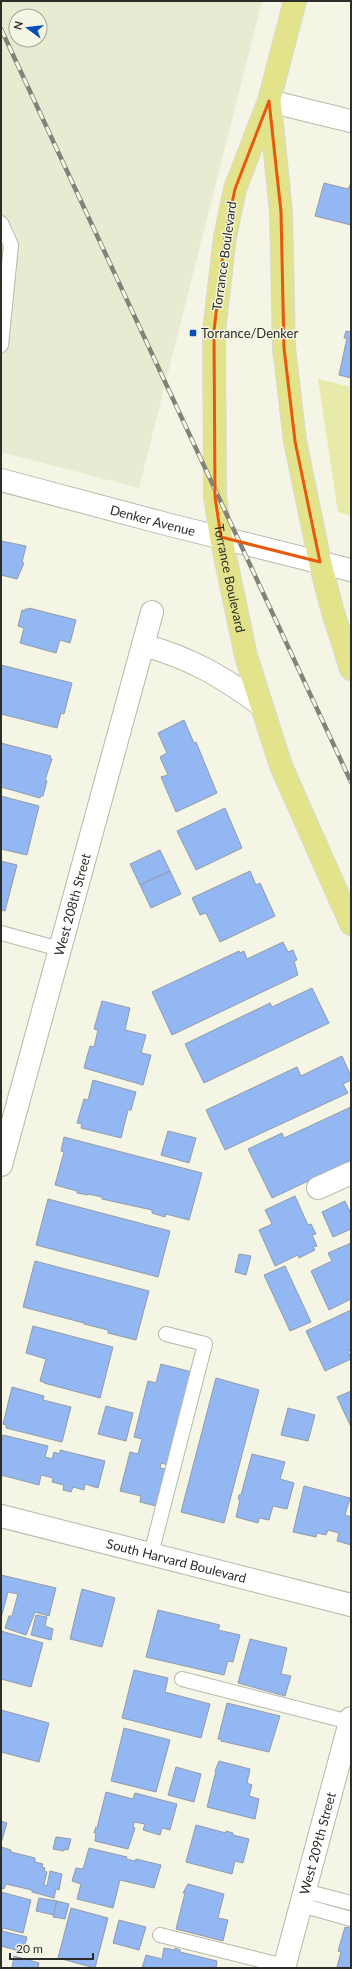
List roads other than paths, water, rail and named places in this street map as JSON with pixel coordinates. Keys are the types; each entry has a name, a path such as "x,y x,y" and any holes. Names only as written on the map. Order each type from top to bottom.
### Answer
{"main road":[{"path":"295,1 269,101 281,212 284,348 295,441 320,562 332,609 351,669"},
{"name":"Torrance Boulevard","path":"269,101 235,189 225,237 214,331 215,497 221,537 246,656 261,705 281,766 351,924"}],"street":[{"path":"269,101 351,121"},
{"name":"Denker Avenue","path":"1,480 351,570"},
{"name":"West 208th Street","path":"1,1165 5,1132 60,949 152,612"},
{"path":"143,645 172,653 203,666 228,681 261,705"},
{"path":"318,1188 351,1173"},
{"name":"South Harvard Boulevard","path":"1,1516 351,1605"},
{"name":"West 209th Street","path":"284,1967 350,1720"}],"lane":[{"path":"1,223 11,245 1,345"},
{"path":"1,933 60,949"},
{"path":"151,1554 205,1344 166,1334"},
{"path":"182,1679 350,1720"},
{"path":"303,1898 351,1903"},
{"path":"303,1898 351,1919"},
{"path":"160,1935 284,1967"}],"railway":[{"path":"1,29 351,782"}],"place":[{"name":"Torrance/Denker","path":"193,333"}]}
